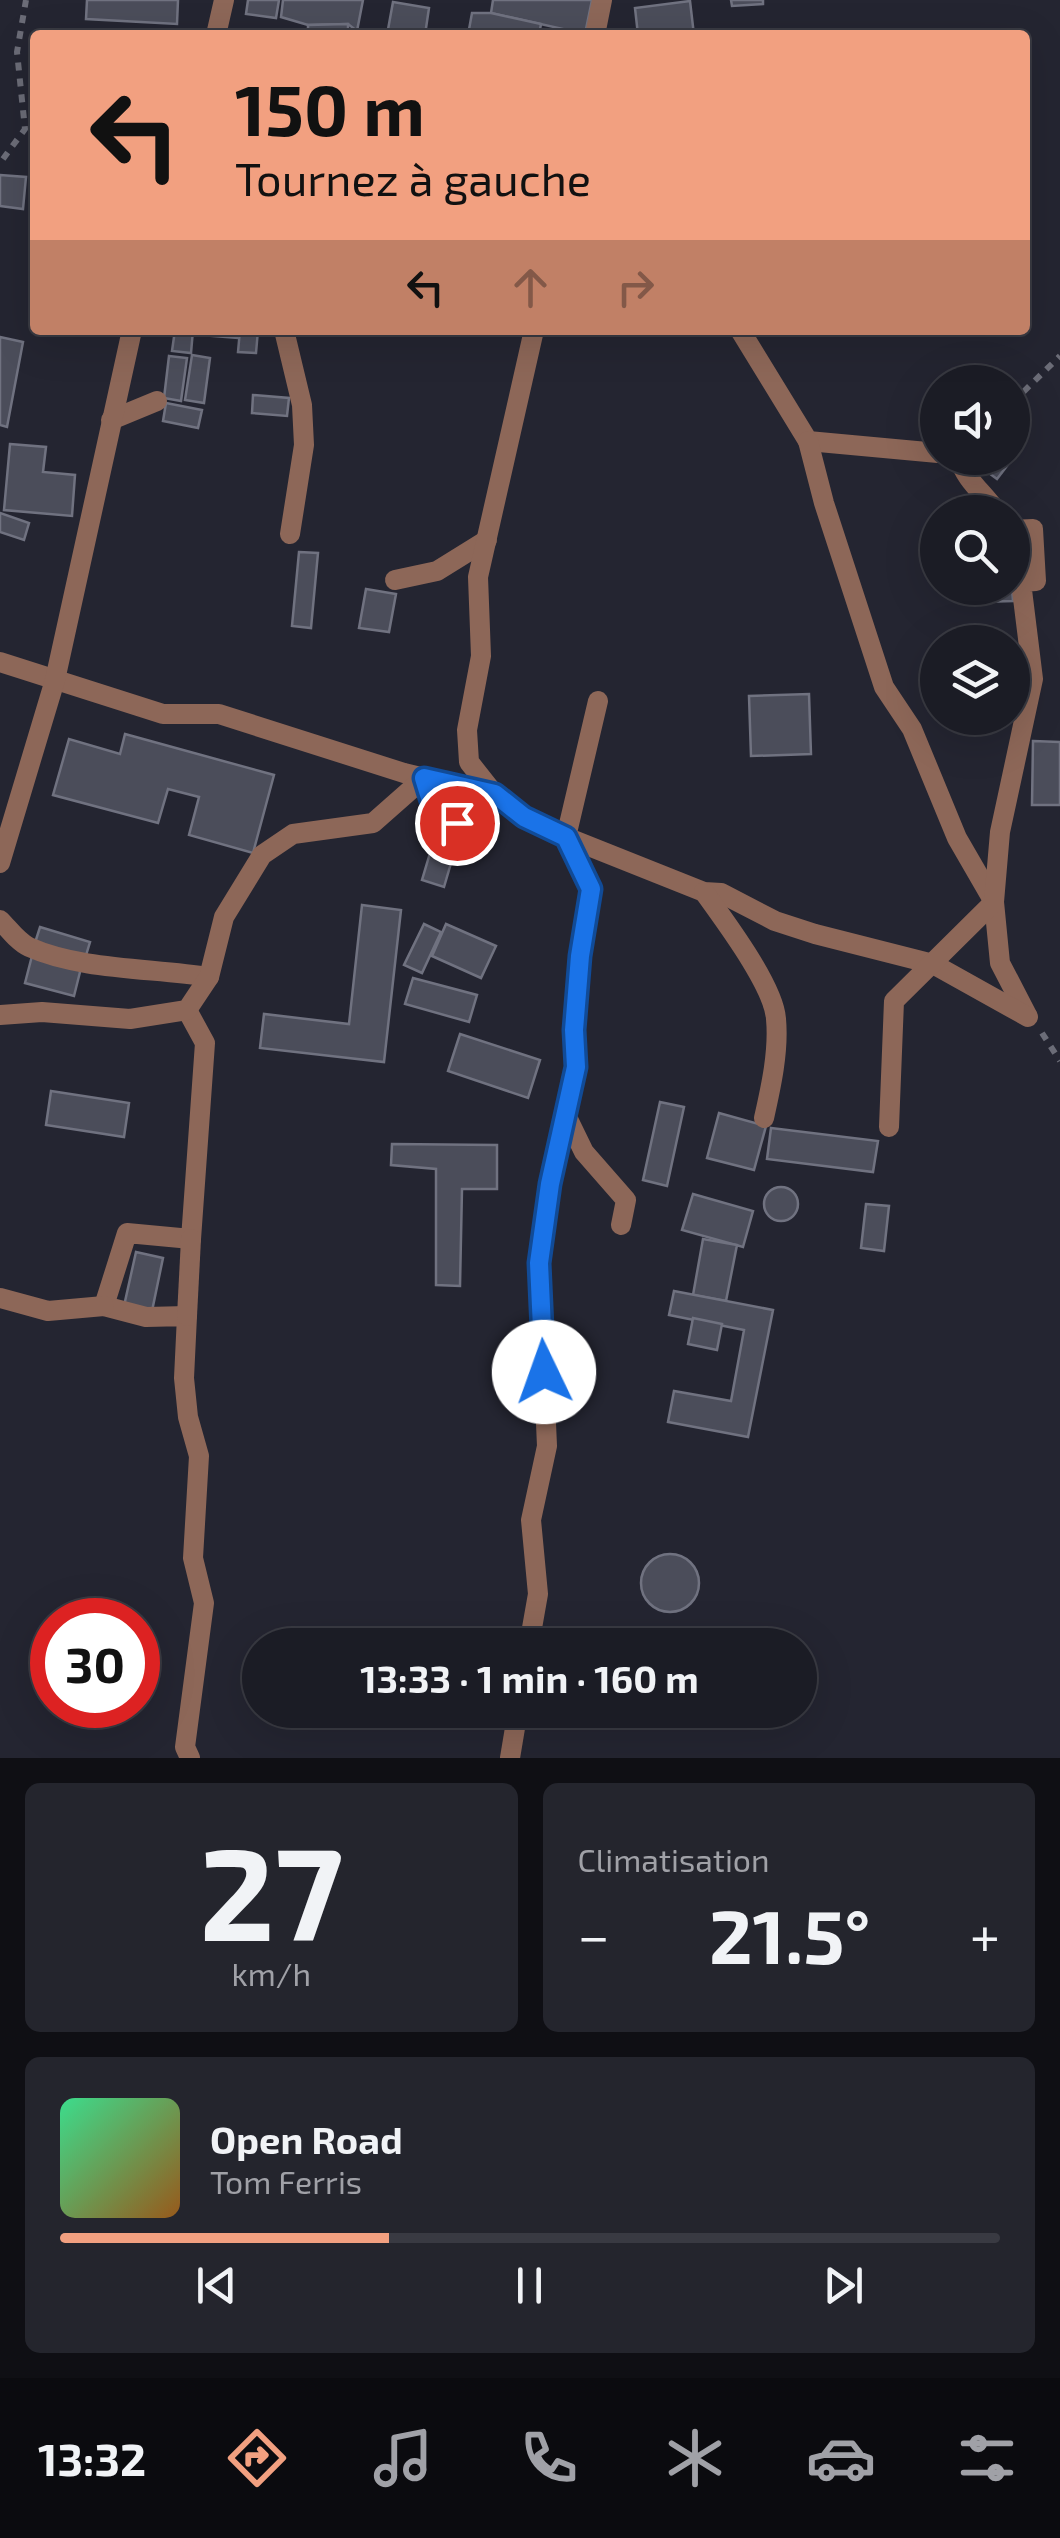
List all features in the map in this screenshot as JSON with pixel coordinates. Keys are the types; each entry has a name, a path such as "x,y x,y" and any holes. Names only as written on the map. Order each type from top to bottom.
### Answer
{"street":[{"path":"217,30 224,0"},
{"path":"597,30 602,0"},
{"path":"0,863 55,680 131,335"},
{"path":"285,335 302,405 304,446 290,534"},
{"path":"533,335 478,577 482,656 467,730 468,762 495,794 524,817 704,892 721,893 775,921 933,964 1028,1016 1000,963 994,902 1000,832 1033,679 1024,605"},
{"path":"743,335 808,441 824,503 884,687 912,729 957,838 994,902"},
{"path":"111,420 156,402"},
{"path":"808,441 920,451"},
{"path":"964,475 985,495"},
{"path":"1030,529 1036,580 1030,581"},
{"path":"395,580 436,571 487,540"},
{"path":"0,662 163,714 218,714 424,778 495,794"},
{"path":"532,1628 538,1594 532,1520 548,1446 539,1263 550,1184 576,1067 574,1030 580,956 591,889 566,837 598,701"},
{"path":"424,778 432,804 457,823"},
{"path":"0,1015 42,1012 130,1019 187,1010 209,977 224,918 262,855 293,834 373,823 424,778"},
{"path":"704,892 750,957 776,1016 772,1078 764,1118"},
{"path":"890,1127 894,1001 994,902"},
{"path":"0,920 25,946 85,964 156,968 209,977"},
{"path":"187,1010 206,1043 190,1239 184,1378 188,1416 199,1456 193,1558 204,1603 185,1747 190,1758"},
{"path":"566,1115 584,1152 626,1200 622,1225"},
{"path":"104,1306 127,1232 190,1239"},
{"path":"0,1298 48,1311 104,1306 146,1317 187,1316"},
{"path":"510,1758 515,1728"}],"path":[{"path":"3,159 26,129 17,52 26,0"},
{"path":"1030,385 1060,356"}],"building":[{"path":"87,0 178,0 177,24 86,19"},
{"path":"248,0 279,0 276,18 246,14"},
{"path":"283,0 363,0 357,30 348,24 308,25 281,17"},
{"path":"493,0 592,0 586,30 567,30 491,13"},
{"path":"731,0 763,0 763,4 732,6"},
{"path":"690,1 693,30 637,30 635,8"},
{"path":"393,2 429,8 426,30 388,30"},
{"path":"472,13 541,24 540,30 469,30"},
{"path":"348,24 348,30 308,30 308,25"},
{"path":"0,175 26,177 23,209 0,206"},
{"path":"174,335 193,335 191,353 172,351"},
{"path":"240,335 258,335 256,353 238,352"},
{"path":"0,337 23,342 7,427 0,425"},
{"path":"192,355 210,358 204,403 185,400"},
{"path":"169,356 187,358 181,401 164,398"},
{"path":"253,395 289,398 287,416 252,413"},
{"path":"166,403 202,410 198,428 163,421"},
{"path":"10,444 46,447 43,472 75,475 72,516 4,510"},
{"path":"0,513 29,523 24,540 0,532"},
{"path":"299,552 318,553 311,628 292,626"},
{"path":"366,589 396,594 389,632 359,628"},
{"path":"809,694 811,754 751,756 749,696"},
{"path":"125,734 274,775 253,853 189,835 199,797 168,789 158,823 53,795 69,739 120,754"},
{"path":"1033,741 1060,742 1060,805 1032,805"},
{"path":"439,823 461,829 444,887 422,880"},
{"path":"362,905 401,910 384,1062 260,1048 264,1014 349,1024"},
{"path":"424,924 441,932 422,973 404,965"},
{"path":"446,924 496,946 481,978 432,956"},
{"path":"40,927 90,942 84,962 34,946"},
{"path":"33,952 82,964 74,996 25,983"},
{"path":"413,978 477,995 469,1022 405,1004"},
{"path":"460,1034 540,1060 528,1098 448,1071"},
{"path":"51,1091 129,1103 124,1137 46,1125"},
{"path":"660,1102 684,1107 667,1186 643,1180"},
{"path":"719,1113 766,1126 754,1170 707,1158"},
{"path":"771,1128 878,1141 873,1172 767,1159"},
{"path":"392,1144 497,1145 497,1189 462,1189 460,1286 436,1285 436,1169 391,1165"},
{"path":"781,1187 793,1192 798,1204 793,1216 781,1221 769,1216 764,1204 769,1192"},
{"path":"693,1194 753,1211 743,1247 682,1230"},
{"path":"866,1204 889,1206 884,1251 861,1248"},
{"path":"703,1239 737,1245 726,1301 693,1295"},
{"path":"136,1252 163,1258 152,1311 124,1306"},
{"path":"674,1291 773,1310 748,1437 668,1422 674,1391 731,1401 744,1330 669,1315"},
{"path":"693,1318 722,1324 717,1350 688,1344"},
{"path":"670,1554 690,1563 699,1583 690,1603 670,1612 650,1603 641,1583 650,1563"}],"route":[{"path":"457,823 432,804 424,778 495,794 524,817 566,837 591,889 580,956 574,1030 576,1067 550,1184 539,1263 544,1372"}]}
